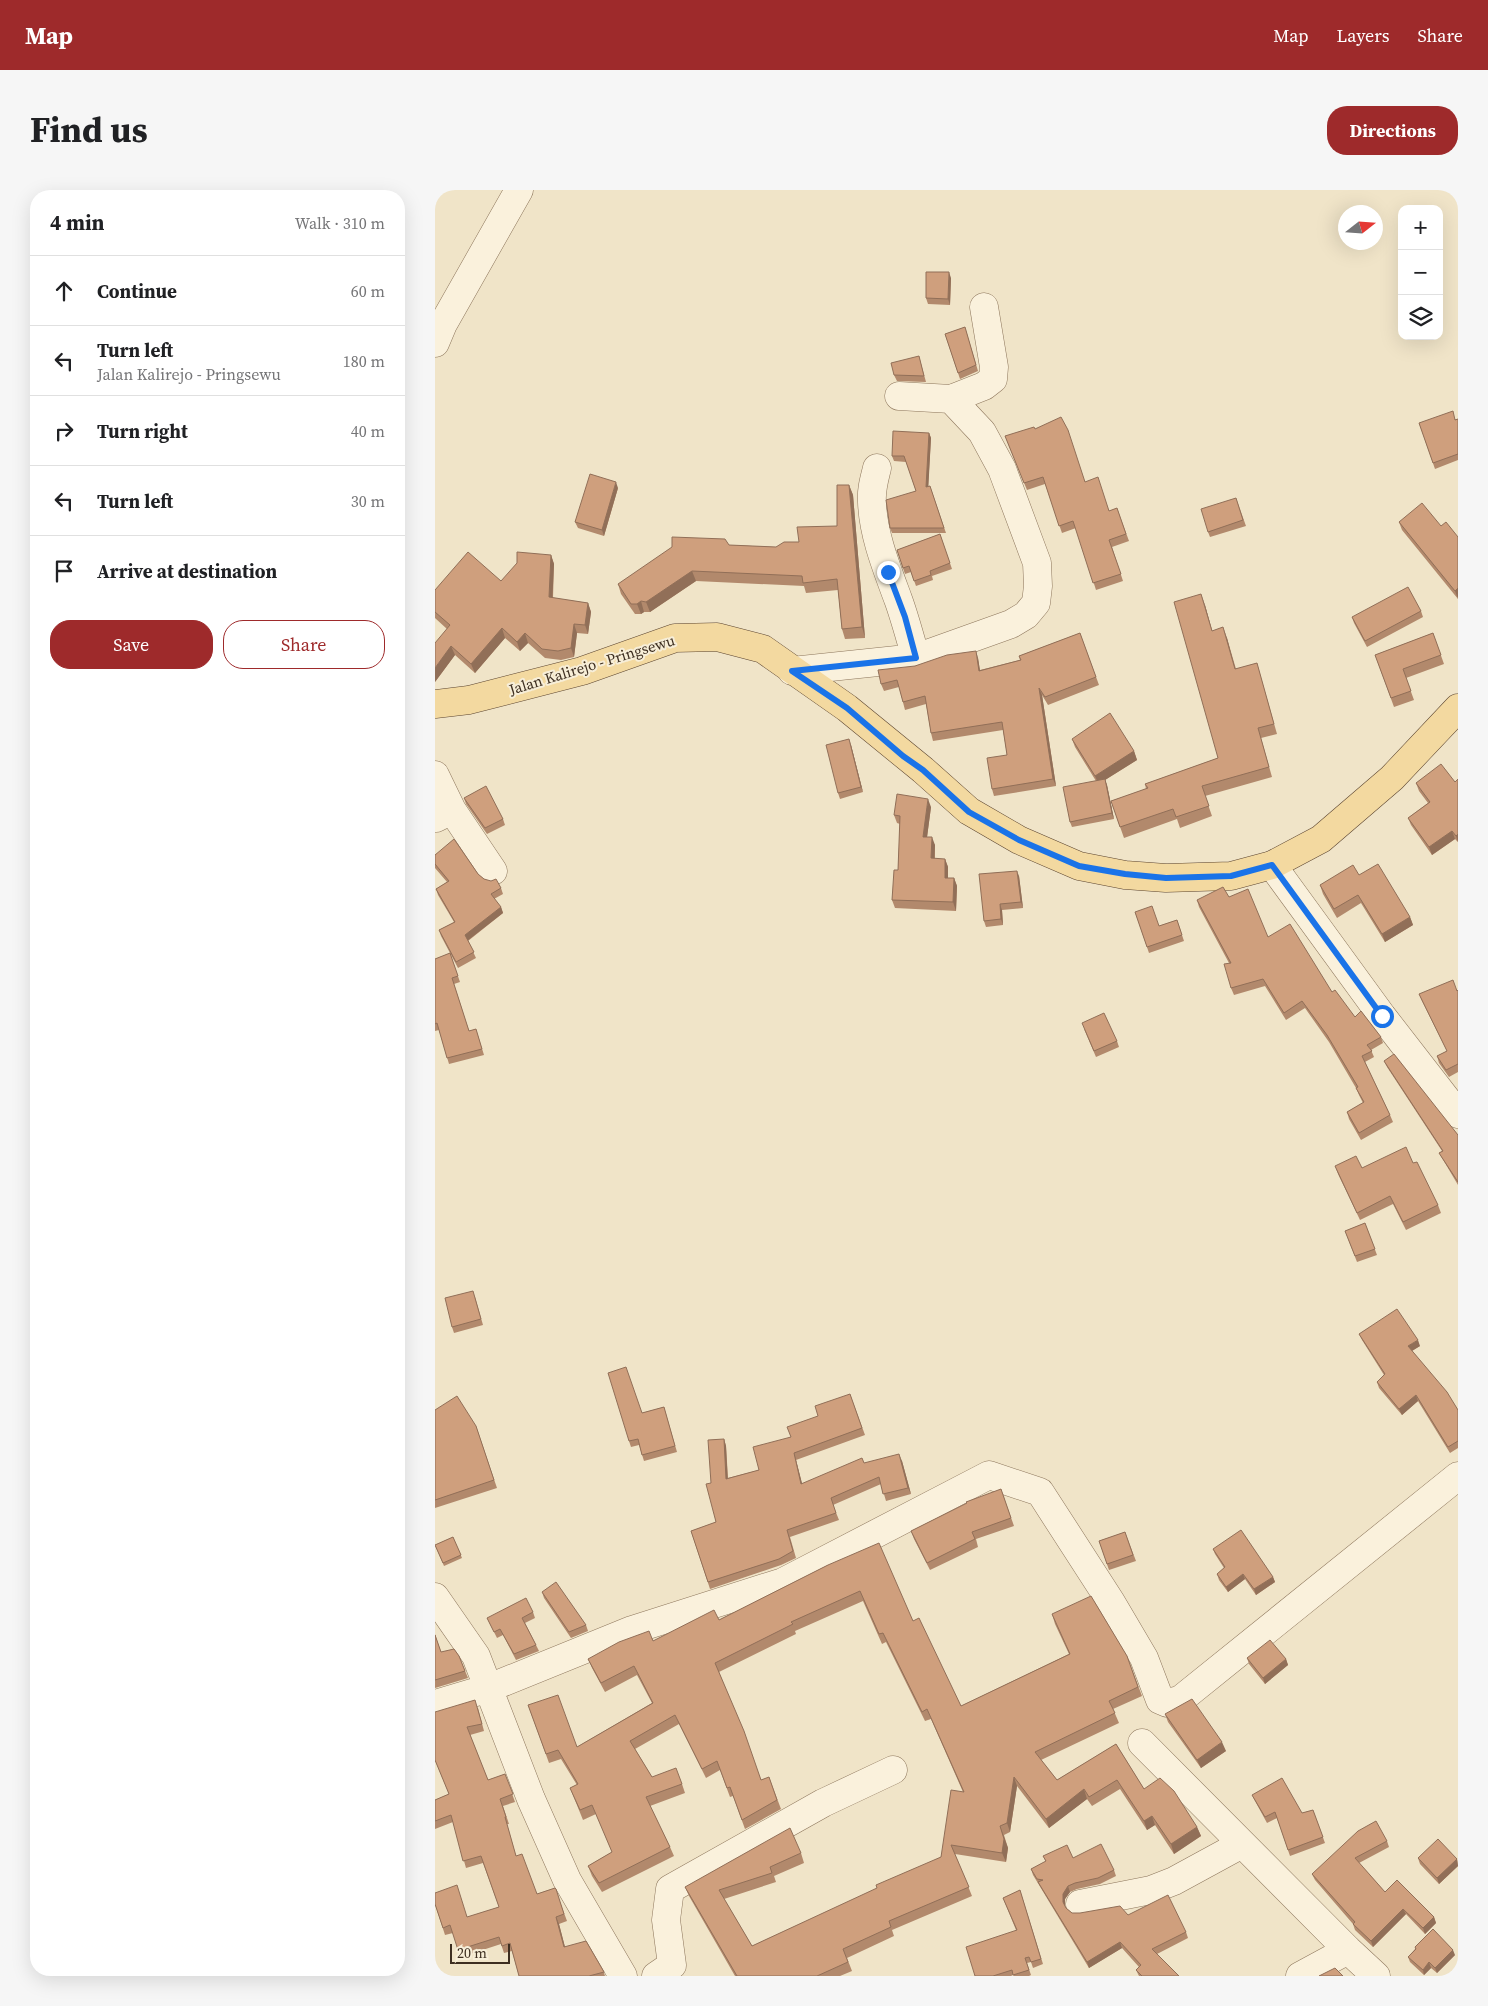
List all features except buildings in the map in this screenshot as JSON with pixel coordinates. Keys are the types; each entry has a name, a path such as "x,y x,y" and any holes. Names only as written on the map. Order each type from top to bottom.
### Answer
{"main road":[{"name":"Jalan Kalirejo - Pringsewu","path":"435,704 469,700 581,671 675,638 717,637 763,649 847,708 903,756 923,770 969,812 1019,840 1079,866 1125,874 1166,878 1231,876 1272,865 1321,839 1392,778 1458,708"}],"street":[{"path":"435,343 443,324 519,190"},
{"path":"899,396 951,399 984,386 993,379 994,367 984,307"},
{"path":"792,671 916,658 1011,624 1025,615 1035,603 1038,586 1037,564 1002,469 982,432 951,399"},
{"path":"877,468 872,488 875,522 885,563 905,617 916,658"},
{"path":"435,775 443,814 493,871"},
{"path":"1272,865 1382,1016 1458,1114"},
{"path":"435,1704 489,1688 632,1630 783,1582 989,1475 1040,1492 1111,1602 1144,1658 1160,1700 1173,1702 1180,1700 1458,1476"},
{"path":"435,1597 476,1656 499,1720 567,1880 623,1976"},
{"path":"1142,1743 1376,1976"},
{"path":"656,1976 672,1965 665,1920 670,1889 823,1803 893,1770"},
{"path":"1080,1904 1151,1890 1174,1881 1242,1844"},
{"path":"1300,1976 1348,1950"}],"route":[{"path":"888,572 905,617 916,658 792,671 847,708 903,756 923,770 969,812 1019,840 1079,866 1125,874 1166,878 1231,876 1272,865 1382,1016"}]}
